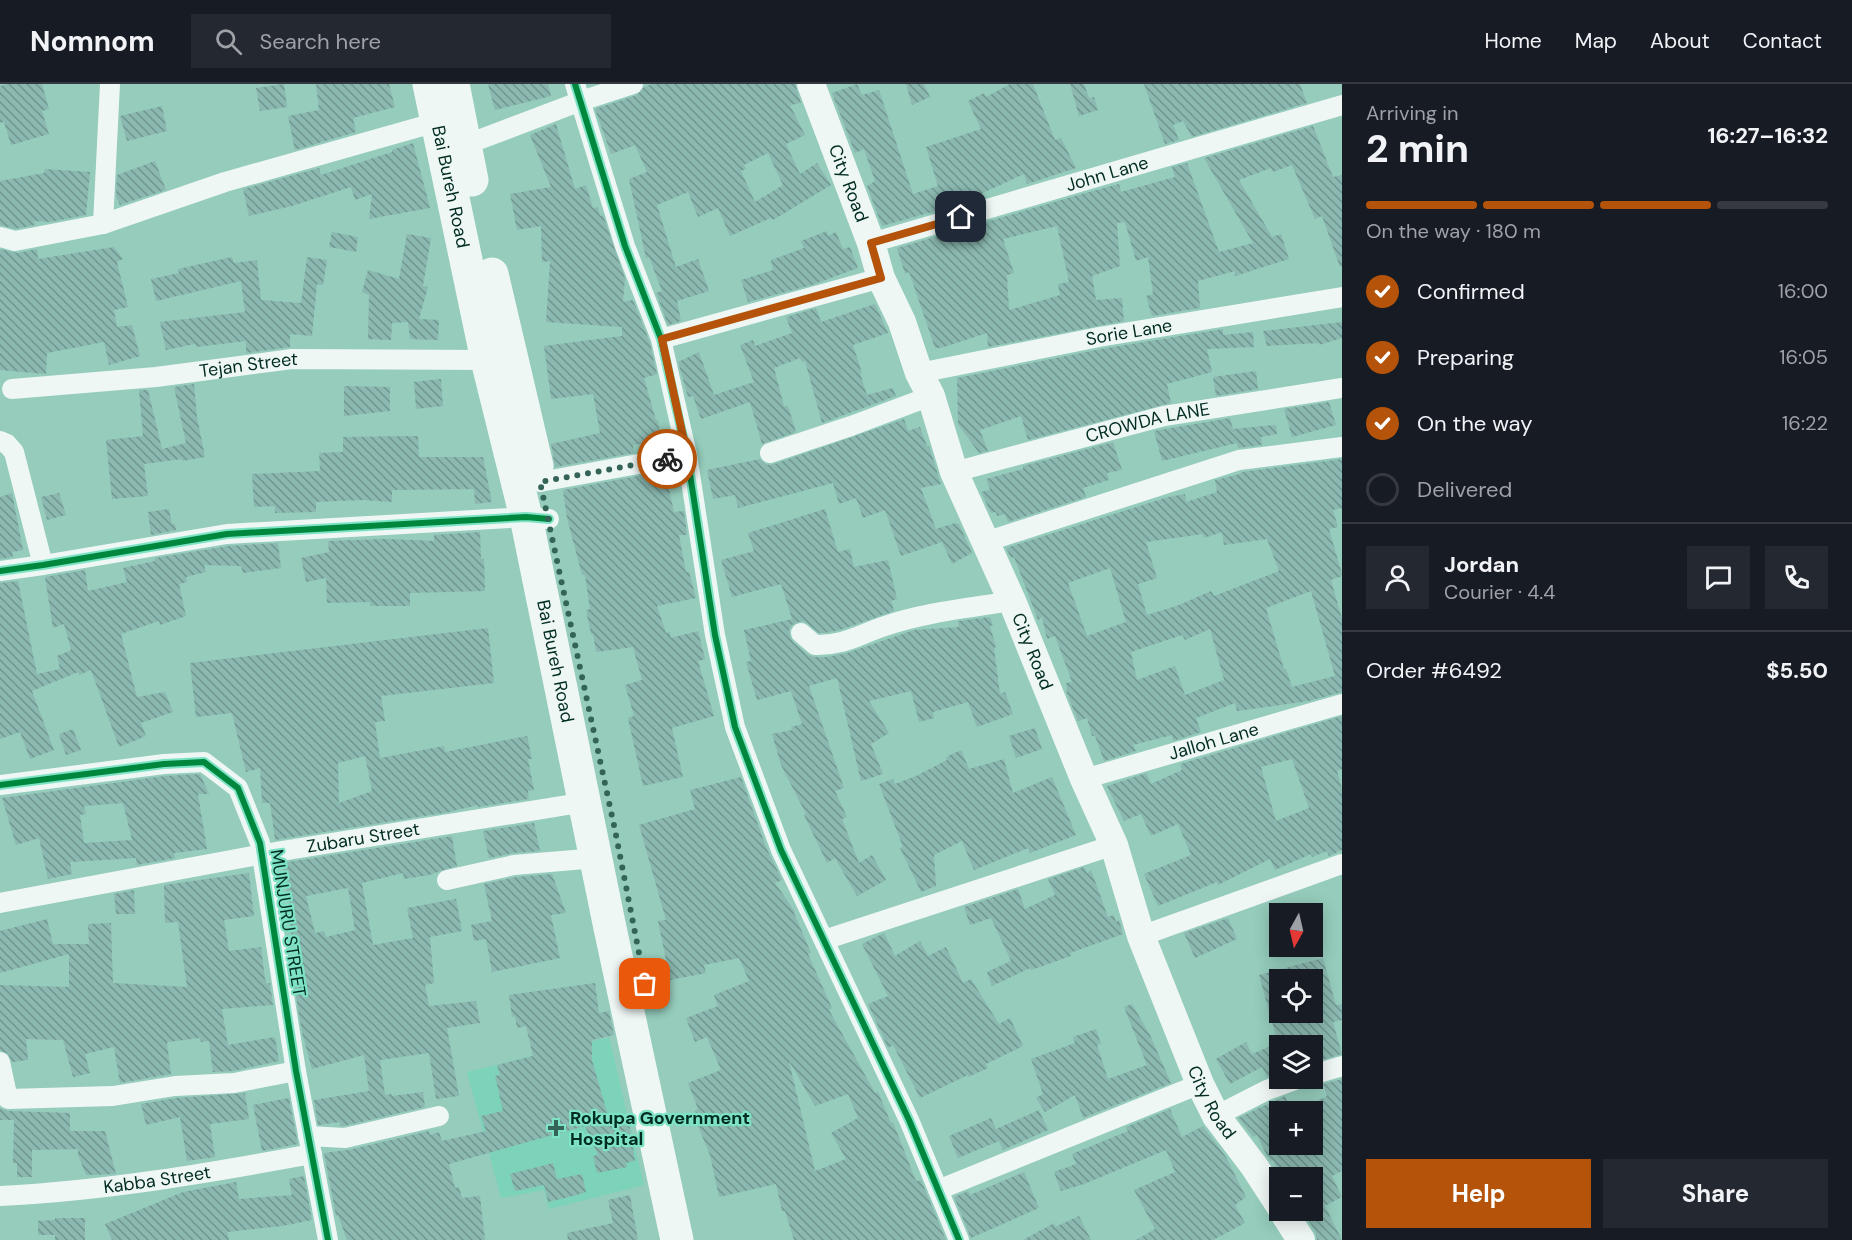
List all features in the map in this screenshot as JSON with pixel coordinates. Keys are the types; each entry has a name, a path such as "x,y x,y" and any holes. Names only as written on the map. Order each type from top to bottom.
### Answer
{"highway":[{"name":"Bai Bureh Road","path":"429,84 487,360 538,518 615,830 649,1007 700,1240"},
{"name":"Bai Bureh Road","path":"453,84 482,233 540,482 538,518 586,802 610,928 677,1240"}],"main road":[{"name":"City Road","path":"811,84 871,243 881,278 902,322 954,472 1012,601 1084,779 1114,844 1141,936 1200,1084 1216,1116 1269,1189"},
{"path":"1289,1221 1301,1240"}],"street":[{"path":"103,224 110,84"},
{"path":"465,145 578,93 633,84"},
{"path":"578,93 625,246 662,339 687,455 715,635 735,728 781,850 909,1120 958,1240"},
{"name":"John Lane","path":"871,243 1342,105"},
{"path":"0,237 15,241 103,224 225,182 437,122"},
{"path":"662,339 881,278"},
{"name":"Sorie Lane","path":"770,453 830,434 925,385 1098,338 1342,297"},
{"name":"Tejan Street","path":"12,389 156,377 292,359 487,360"},
{"name":"CROWDA LANE","path":"954,472 1164,416 1342,388"},
{"path":"0,441 7,444 14,452 43,566"},
{"path":"985,542 1239,460 1342,447"},
{"path":"540,482 687,455"},
{"path":"0,571 43,566 227,534 538,518"},
{"path":"801,633 815,645 832,646 885,626 924,616 1012,601"},
{"name":"Jalloh Lane","path":"1084,779 1342,704"},
{"name":"MUNJURU STREET","path":"0,785 164,764 204,762 238,788 263,854 296,1071 328,1240"},
{"name":"Zubaru Street","path":"0,903 263,854 586,802"},
{"path":"824,940 1114,844"},
{"path":"447,880 514,865 597,858"},
{"path":"1141,936 1342,864"},
{"path":"0,1062 4,1099 113,1096 175,1086 234,1083 296,1071"},
{"path":"1323,1071 1342,1066"},
{"path":"938,1190 1200,1084"},
{"path":"1216,1116 1270,1089"},
{"name":"Kabba Street","path":"0,1196 57,1193 208,1173 310,1145 439,1116"}],"shaded area":[{"name":"Rokupa Government Hospital","path":"609,1037 644,1185 549,1209 544,1190 501,1198 467,1072"}],"building":[{"path":"42,84 49,109 42,111 49,134 11,145 4,122 0,123 0,86"},
{"path":"284,84 287,107 260,111 256,88"},
{"path":"316,84 389,84 395,107 353,118 356,132 295,150 288,116 319,110"},
{"path":"488,84 548,84 551,96 495,110"},
{"path":"652,84 795,84 801,103 790,105 805,135 786,144 800,174 817,163 831,185 773,220 771,218 730,236 718,208 698,217 688,192 657,205 676,267 698,259 709,291 677,301 681,321 668,325 656,293 662,291 649,257 646,258 629,179 647,172 635,145 611,154 595,109 637,95 644,87","holes":["768,153 783,185 755,202 741,171 746,169 744,165"]},
{"path":"857,84 862,95 879,90 913,194 938,186 926,147 981,129 968,101 984,93 986,97 1010,84 1033,84 1055,140 1061,138 1076,168 1027,184 1024,174 957,205 882,226 867,186 875,181 864,149 855,153 832,93"},
{"path":"906,84 924,84 930,97 912,105"},
{"path":"1070,84 1084,84 1089,98 1094,97 1098,110 1079,116"},
{"path":"1144,84 1300,84 1307,103 1192,137 1183,121 1173,125 1179,140 1165,144"},
{"path":"162,106 167,131 127,141 120,116"},
{"path":"556,124 575,189 586,185 593,208 598,207 600,216 603,215 625,278 623,302 633,300 650,343 657,374 644,378 656,420 658,420 661,441 633,445 634,453 555,467 551,444 600,433 593,394 551,399 544,346 622,336 622,327 546,322 550,261 542,262 541,226 517,230 510,194 551,187 530,135"},
{"path":"1313,126 1333,177 1342,175 1342,266 1340,267 1322,216 1315,219 1292,165 1273,172 1271,168 1239,180 1272,237 1281,234 1289,259 1235,276 1235,271 1198,281 1200,308 1152,316 1146,296 1153,294 1148,257 1136,261 1125,222 1117,223 1120,266 1092,276 1096,300 1122,298 1124,321 988,347 987,333 935,348 909,272 905,274 897,248 1119,184 1121,192 1175,177 1172,167 1187,163 1219,252 1253,243 1204,158","holes":["1057,226 1069,282 1058,284 1060,295 1009,310 1007,275 1014,273 1003,239"]},
{"path":"413,143 430,208 369,219 372,194 355,200 351,187 292,206 249,216 243,189 319,168 321,175"},
{"path":"155,161 166,190 120,205 116,196 117,175"},
{"path":"45,169 90,172 86,215 50,222 34,221 35,225 15,229 0,225 0,181 44,173"},
{"path":"827,231 828,236 836,232 843,249 850,247 858,268 812,285 748,302 741,280 773,270 771,260 804,248 801,241"},
{"path":"332,232 358,237 356,252 329,247"},
{"path":"407,234 431,238 423,286 428,287 419,319 439,320 438,340 410,339 408,322 392,323 391,340 368,339 369,295 362,292 368,270 399,279"},
{"path":"114,247 123,259 117,262 128,307 114,310 117,327 132,325 140,356 109,365 104,342 47,353 46,374 0,370 0,249 17,253 37,249 38,259"},
{"path":"232,257 234,263 257,260 261,300 301,303 307,257 327,260 323,285 317,284 312,336 290,334 290,347 246,353 246,341 196,347 195,344 166,350 160,322 245,312 241,281 156,301 151,279 179,273 178,269"},
{"path":"875,304 888,333 853,345 867,395 893,388 896,396 822,423 805,361 802,362 800,358 774,368 784,406 788,406 796,432 762,444 750,402 701,419 693,396 688,397 678,362 699,352 714,395 754,382 740,345 753,340 755,346 792,333 786,317 816,308 821,322"},
{"path":"1342,322 1342,338 1319,345 1319,343 1267,346 1263,331"},
{"path":"1223,329 1223,335 1253,332 1254,347 1207,349 1212,372 1167,384 1171,403 1028,440 1021,416 980,430 988,451 979,453 958,424 957,378 1101,349"},
{"path":"1256,371 1258,389 1216,396 1213,377"},
{"path":"441,379 443,406 416,409 414,382"},
{"path":"194,384 197,417 205,457 144,464 148,496 112,499 106,440 143,436 139,390 148,390 162,449 186,443 174,387"},
{"path":"344,386 390,387 390,411 344,416"},
{"path":"1329,402 1336,425 1292,437 1284,409"},
{"path":"1230,418 1233,429 1276,425 1277,434 1261,437 1262,445 1238,448 1237,443 1162,461 1154,431"},
{"path":"904,419 908,431 920,427 927,446 929,446 941,484 921,488 936,529 955,523 959,524 972,553 952,564 942,542 901,556 885,510 863,518 856,498 839,504 833,483 738,508 735,495 713,499 707,470 760,459 767,465 774,464"},
{"path":"418,436 419,457 483,457 492,502 475,504 474,489 392,490 392,502 363,500 316,502 316,512 275,513 275,506 254,507 252,474 320,471 319,453 343,452 343,437"},
{"path":"1113,442 1122,470 1107,473 1109,480 1083,488 1086,497 1008,522 1005,514 997,516 996,512 991,513 981,492 990,490 986,479 1023,469 1023,466"},
{"path":"1342,459 1342,508 1333,510 1338,527 1329,529 1342,574 1331,580 1342,619 1342,692 1309,701 1237,711 1235,703 1196,718 1201,732 1173,741 1172,735 1133,745 1136,751 1104,761 1095,736 1092,736 1087,718 1078,721 1067,694 1066,683 1072,682 1055,636 1047,639 1042,617 1038,620 1014,557 1011,558 1006,548 1168,497 1185,494 1186,502 1217,492 1215,480 1242,472","holes":["1222,532 1224,545 1267,539 1279,571 1214,596 1211,591 1179,605 1147,615 1138,584 1157,578 1146,542 1203,534 1204,538","1110,568 1126,622 1087,636 1068,583","1311,591 1335,676 1292,687 1286,669 1284,669 1266,608","1210,629 1224,680 1185,695 1175,666 1137,680 1131,652 1182,635 1185,640"]},
{"path":"665,471 674,512 684,511 687,535 679,535 686,572 689,572 696,598 657,606 666,633 670,632 671,638 698,631 705,659 698,661 714,716 672,728 683,777 643,786 628,718 634,716 625,685 642,680 633,647 596,652 586,610 590,609 585,575 582,575 567,518 563,490"},
{"path":"12,493 23,550 12,552 13,557 0,559 0,497"},
{"path":"59,493 66,515 47,520 41,497"},
{"path":"169,509 172,524 175,524 176,530 151,535 148,512"},
{"path":"825,509 838,552 850,549 854,567 888,560 897,599 891,601 894,611 840,630 819,633 804,621 798,622 789,630 793,642 808,655 827,657 847,653 914,630 959,627 958,621 990,617 996,647 994,648 1000,694 1005,692 1013,714 977,727 968,702 933,712 934,718 919,722 911,691 869,701 889,733 871,744 883,774 861,781 837,678 809,686 844,788 835,791 847,817 842,819 859,863 872,855 886,880 857,896 835,858 827,863 804,815 806,814 781,765 772,734 792,730 791,727 802,724 791,691 757,700 746,662 751,661 744,630 792,619 781,584 732,597 721,560 754,551 748,533"},
{"path":"480,532 485,591 410,593 410,606 370,606 370,602 327,603 326,578 306,582 301,558 329,552 328,541 386,539 434,541 434,535"},
{"path":"278,543 281,568 243,573 241,566 204,565 206,572 186,577 187,582 179,584 186,616 160,625 159,621 121,634 137,697 165,692 173,712 141,723 146,736 119,747 91,670 79,675 78,672 32,691 54,750 30,759 20,732 0,739 0,583 18,581 37,674 60,669 57,656 71,650 64,624 53,628 45,577 85,570 88,591 127,582 123,568 155,561 155,558 228,546"},
{"path":"488,628 494,683 381,696 385,721 375,722 380,758 444,746 445,752 527,736 532,759 528,759 534,790 528,791 529,799 478,807 478,805 449,812 275,840 270,803 262,803 260,768 246,772 232,713 196,717 190,663","holes":["365,756 372,791 339,803 338,763"]},
{"path":"1342,716 1342,769 1337,771 1342,789 1342,850 1329,856 1327,851 1312,857 1311,854 1275,870 1270,859 1218,885 1217,882 1158,906 1144,874 1191,855 1178,824 1151,836 1141,814 1124,821 1107,786 1146,773 1151,784 1182,770 1180,764","holes":["1292,759 1309,808 1276,821 1261,767"]},
{"path":"1035,728 1042,749 1016,758 1009,736"},
{"path":"73,729 81,750 66,755 59,734"},
{"path":"961,750 969,769 1004,759 1013,793 1052,777 1076,835 1030,853 1028,848 974,870 962,841 934,855 936,886 921,892 900,848 903,847 879,784 893,779 895,784 916,776"},
{"path":"200,774 209,794 198,794 207,849 174,853 175,858 137,865 136,858 70,862 72,874 48,879 39,838 16,845 2,798 165,776","holes":["123,803 132,840 84,843 80,815 86,814 84,806"]},
{"path":"741,777 766,847 782,880 775,883 795,912 811,953 808,954 832,1008 829,1010 875,1093 878,1092 891,1123 893,1122 916,1181 921,1180 946,1240 794,1240 785,1211 782,1211 776,1184 719,1197 710,1155 697,1124 700,1123 695,1111 698,1109 688,1083 721,1070 707,1037 695,1042 686,1018 718,1006 714,995 749,981 739,958 704,965 706,973 670,980 658,921 666,920 639,825 695,809 690,790","holes":["789,1061 815,1106 848,1094 858,1118 831,1133 846,1159 815,1171"]},
{"path":"534,823 540,851 489,858 483,831"},
{"path":"452,836 457,866 429,875 404,879 403,873 362,883 373,945 413,938 407,908 456,899 462,931 430,937 434,983 425,985 429,1006 476,1001 480,1023 447,1028 459,1096 436,1099 429,1053 380,1060 385,1095 423,1092 425,1107 344,1126 340,1126 340,1122 318,1125 314,1100 369,1091 364,1055 312,1069 302,1033 293,978 302,976 288,920 292,919 282,863","holes":["348,888 355,930 326,937 324,931 315,933 306,896"]},
{"path":"1084,867 1087,873 1091,870 1108,917 1114,915 1116,922 1119,920 1123,934 1070,953 1071,956 1031,970 1030,968 992,986 987,972 1011,961 991,918 970,925 964,907 1018,889 1025,909 1055,895 1048,879"},
{"path":"249,873 254,916 224,920 229,951 261,947 265,979 267,984 270,983 273,1005 222,1009 228,1045 275,1037 279,1061 233,1071 213,1072 209,1041 201,1042 200,1038 168,1042 171,1074 120,1083 114,1047 85,1054 90,1073 73,1077 63,1040 26,1039 28,1060 12,1062 8,1054 0,1050 0,985 69,987 69,954 0,973 0,931 47,919 53,944 89,944 88,924 111,923 113,983 187,987 178,922 165,923 164,885"},
{"path":"552,874 566,913 551,915 560,958 492,972 486,939 474,941 471,925 492,921 484,884 516,877"},
{"path":"134,890 135,914 116,914 114,894"},
{"path":"1228,918 1237,939 1195,958 1184,933"},
{"path":"884,933 895,956 920,941 928,956 946,947 963,983 971,979 999,1024 1010,1018 1023,1046 986,1064 988,1068 920,1098 893,1045 888,1048 868,1004 888,996 862,944"},
{"path":"1323,958 1336,1005 1342,1004 1342,1020 1333,1022 1342,1054 1323,1060 1323,1035 1276,1035 1272,1023 1323,1023 1323,969 1282,969"},
{"path":"1269,972 1269,1011 1259,975"},
{"path":"595,983 599,1013 609,1011 614,1035 592,1040 592,1060 611,1126 629,1122 635,1161 626,1163 627,1167 597,1173 593,1156 598,1155 585,1126 449,1164 455,1188 459,1187 462,1198 480,1196 485,1240 347,1240 338,1215 336,1216 324,1153 348,1150 429,1131 430,1135 439,1132 442,1141 486,1131 481,1116 503,1111 495,1076 500,1075 497,1065 533,1056 526,1026 517,1028 515,1016 512,1017 509,995"},
{"path":"1132,1004 1150,1035 1171,1083 1083,1118 1075,1095 1045,1112 1036,1098 1043,1094 1031,1059 1075,1043 1073,1037 1096,1029 1101,1044 1097,1045 1108,1079 1147,1065 1124,1007"},
{"path":"1246,1042 1252,1054 1269,1047 1269,1076 1267,1077 1262,1067 1230,1084 1216,1059"},
{"path":"1342,1079 1342,1171 1332,1176 1342,1197 1325,1206 1342,1240 1317,1240 1309,1221 1323,1221 1323,1167 1277,1167 1267,1156 1257,1135 1253,1137 1238,1118 1269,1103 1269,1155 1323,1155 1323,1101 1316,1101 1327,1096 1323,1084"},
{"path":"245,1093 249,1119 210,1124 215,1157 187,1161 180,1117 146,1125 141,1104 176,1098"},
{"path":"1285,1096 1287,1101 1274,1101"},
{"path":"289,1098 298,1144 262,1151 253,1105"},
{"path":"0,1108 8,1111 70,1113 70,1131 105,1131 116,1174 86,1175 78,1149 32,1150 32,1177 17,1177 17,1163 13,1163 14,1120 0,1120"},
{"path":"1170,1109 1182,1137 1203,1126 1226,1157 1246,1197 1235,1205 1245,1223 1213,1240 1136,1240 1155,1229 1134,1190 1175,1172 1166,1150 1084,1184 1061,1191 1054,1172 1076,1164 1072,1154 1128,1131 1126,1127"},
{"path":"1039,1110 1048,1130 1003,1150 999,1141 958,1158 949,1136 991,1118 996,1129"},
{"path":"553,1163 557,1179 582,1174 586,1192 548,1202 544,1185 515,1191 510,1174"},
{"path":"1024,1172 1039,1208 971,1238 954,1197 968,1191 970,1195"},
{"path":"304,1176 312,1220 227,1232 229,1240 112,1240 105,1224 183,1192 236,1182 239,1199 292,1195 289,1179"},
{"path":"630,1195 638,1240 568,1240 567,1233 613,1223 608,1200"},
{"path":"1079,1216 1091,1240 1023,1240 1054,1223 1055,1227"},
{"path":"55,1218 85,1218 85,1240 55,1240 55,1235 38,1235 38,1221 55,1220"}],"cycle path":[{"path":"575,84 625,246 661,339 687,455 715,635 735,727 781,850 909,1120 959,1240"},
{"path":"0,571 227,534 526,517 549,519"},
{"path":"0,785 164,764 204,762 238,788 260,843 296,1071 328,1240"}],"way so far":[{"path":"645,984 615,830 540,482 667,459"}],"place":[{"name":"Rokupa Government Hospital","path":"556,1128"}],"route":[{"path":"667,459 687,455 662,339 881,278 871,243 961,217"}]}
